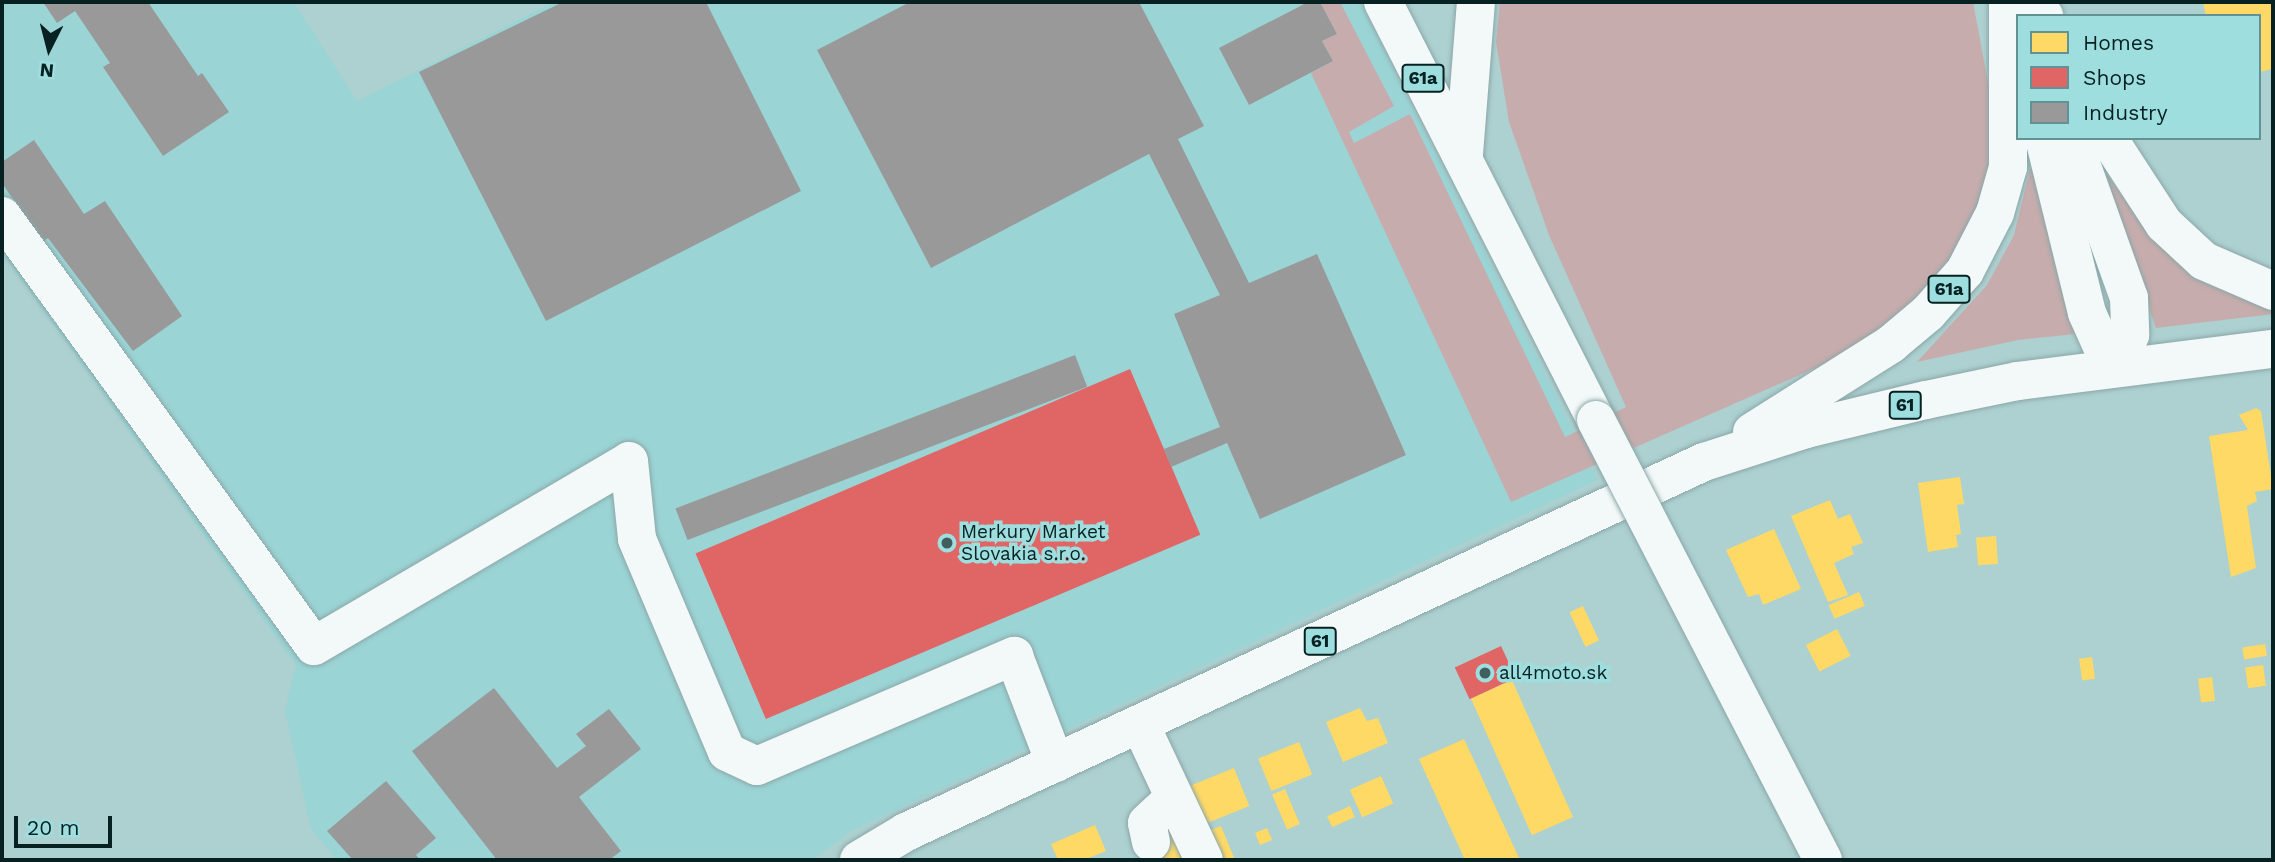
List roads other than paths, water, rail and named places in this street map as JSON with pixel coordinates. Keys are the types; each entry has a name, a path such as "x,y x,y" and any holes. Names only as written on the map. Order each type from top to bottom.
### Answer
{"main road":[{"name":"61a","path":"1383,2 1464,154 1596,420 1824,860"},
{"name":"61a","path":"1464,154 1476,2"},
{"name":"61a","path":"1704,462 1891,344 1928,313 1965,271 1995,213 2008,167 2008,2"},
{"path":"2044,140 2087,313 2112,369"},
{"path":"2073,140 2129,298 2130,335 2112,369"},
{"path":"2109,140 2165,224 2204,261 2273,291"},
{"path":"2,216 314,646 629,461 637,539 727,752 757,766 1014,656 1055,763"},
{"name":"61","path":"859,860 906,832 1704,462 1876,411 2018,382 2273,349"},
{"path":"1140,724 1204,860"},
{"path":"1151,842 1147,823 1173,799"}],"place":[{"name":"Merkury Market Slovakia s.r.o.","path":"947,543"},
{"name":"all4moto.sk","path":"1485,673"}]}
